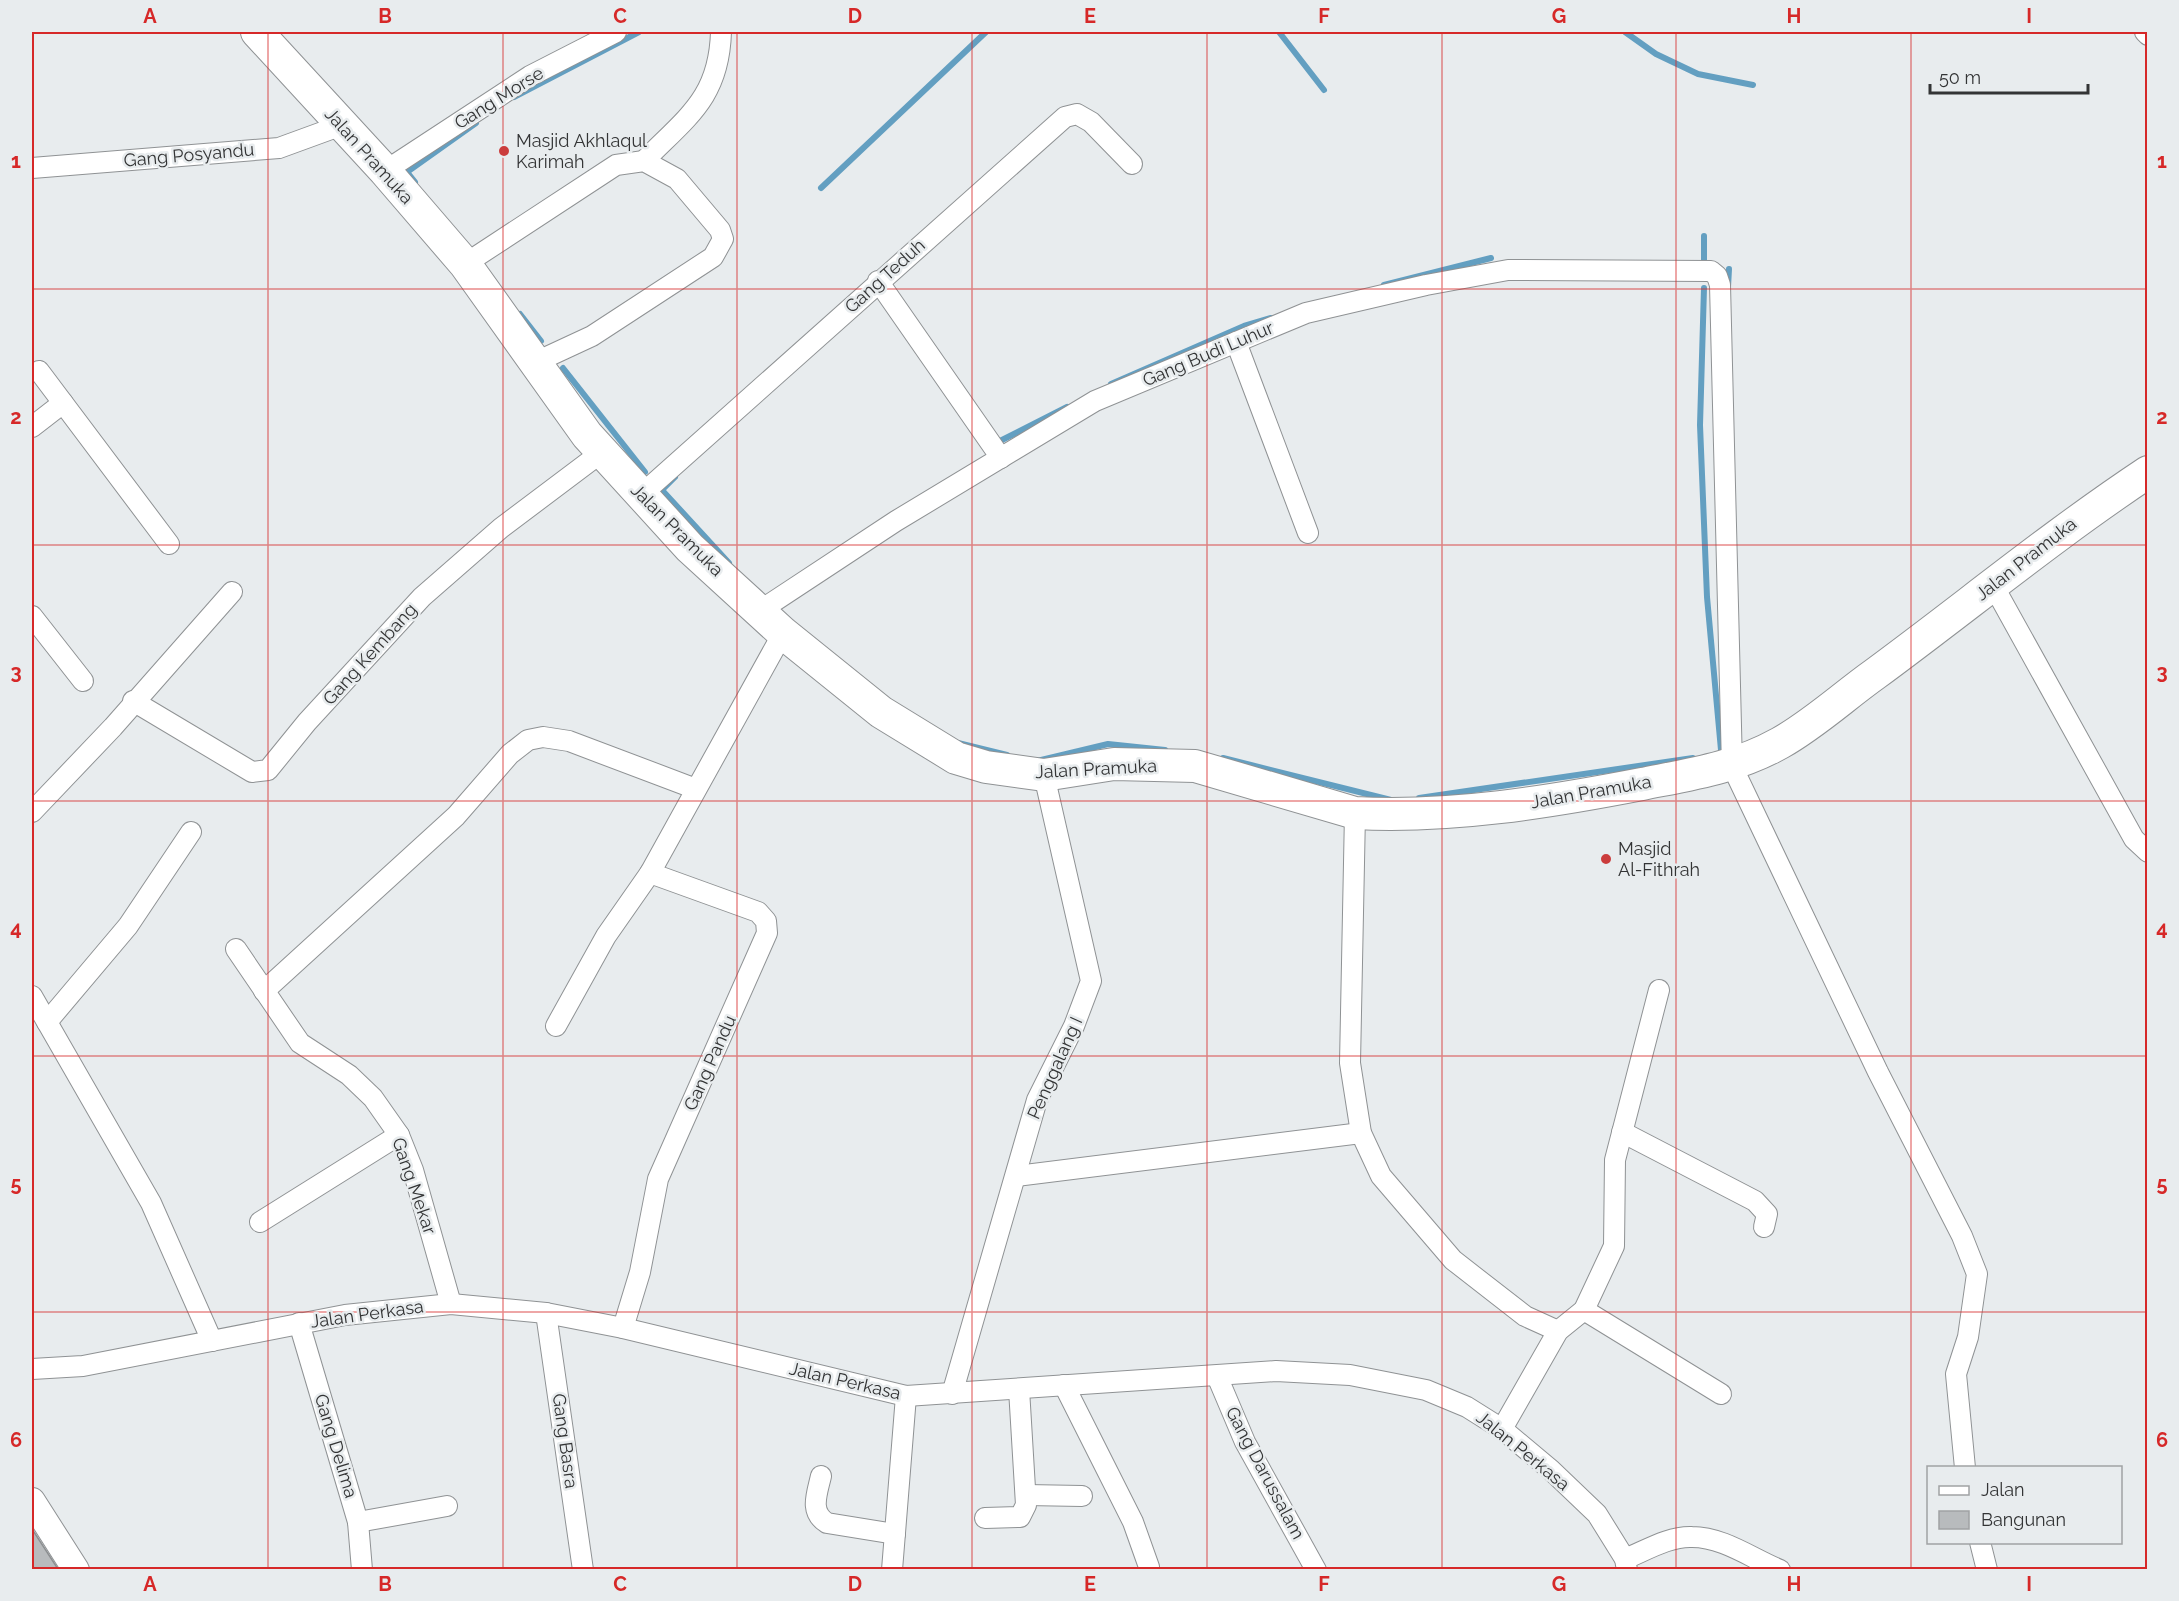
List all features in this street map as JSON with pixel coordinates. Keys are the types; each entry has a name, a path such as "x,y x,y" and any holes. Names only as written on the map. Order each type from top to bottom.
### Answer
{"main road":[{"name":"Jalan Pramuka","path":"257,32 385,171 465,264 507,327 536,362 587,435 690,548 761,610 783,633 881,712 956,758 1008,772 1044,774 1114,764 1194,766 1355,813 1493,808 1617,789 1732,766 1782,742 1993,585 2074,521 2148,472"}],"street":[{"name":"Gang Morse","path":"385,171 530,76 616,32"},
{"path":"644,161 705,98 720,57 721,32"},
{"name":"Gang Teduh","path":"642,494 878,281 1065,117 1077,114 1091,122 1132,164"},
{"name":"Gang Posyandu","path":"32,168 279,148 342,125"},
{"path":"465,264 616,165 644,161 677,179 720,230 723,239 721,247 713,257 591,336 536,362"},
{"name":"Gang Budi Luhur","path":"761,610 896,521 1095,401 1306,313 1426,285 1508,270 1711,271 1717,276 1720,285 1732,766"},
{"path":"878,281 1001,458"},
{"path":"1236,342 1308,533"},
{"path":"39,370 169,544"},
{"path":"32,427 63,403"},
{"name":"Gang Kembang","path":"133,700 252,772 268,771 307,722 422,597 501,528 602,452"},
{"path":"1993,585 2134,839 2148,852"},
{"path":"32,812 113,727 133,700 231,592"},
{"path":"32,616 83,681"},
{"path":"556,1026 606,936 650,873 783,633"},
{"path":"264,991 456,816 510,754 528,740 543,737 568,741 696,789"},
{"path":"1732,766 1878,1072 1962,1236 1977,1274 1968,1337 1956,1374 1965,1466"},
{"name":"Penggalang I","path":"952,1394 1037,1100 1074,1026 1091,981 1044,774"},
{"path":"1355,813 1350,1063 1361,1132 1381,1176 1453,1260 1525,1316 1558,1331"},
{"path":"47,1022 128,926 191,832"},
{"name":"Gang Pandu","path":"623,1328 640,1272 658,1179 768,933 766,921 758,912 650,873"},
{"name":"Gang Mekar","path":"236,949 300,1043 349,1075 373,1098 399,1135 413,1170 451,1304"},
{"path":"1502,1429 1558,1331 1584,1310 1614,1246 1615,1160 1659,990"},
{"path":"32,996 152,1203 212,1341"},
{"path":"1016,1176 1361,1132"},
{"path":"1622,1132 1755,1201 1767,1214 1764,1227"},
{"path":"260,1222 399,1135"},
{"name":"Jalan Perkasa","path":"32,1369 83,1365 345,1315 451,1304 546,1313 623,1328 906,1396 1276,1371 1350,1375 1426,1390 1467,1407 1502,1429 1551,1470 1597,1514 1626,1564"},
{"path":"1584,1310 1721,1394"},
{"name":"Gang Basra","path":"546,1313 583,1569"},
{"name":"Gang Delima","path":"299,1323 358,1522 362,1569"},
{"name":"Gang Darussalam","path":"1217,1376 1245,1442 1316,1569"},
{"path":"1064,1385 1133,1522 1149,1567"},
{"path":"985,1518 1020,1517 1024,1512 1026,1495 1019,1389"},
{"path":"892,1569 906,1396"},
{"path":"821,1476 815,1508 818,1518 827,1523 895,1534"},
{"path":"1026,1495 1082,1496"},
{"path":"32,1502 76,1569"},
{"path":"358,1522 447,1506"},
{"path":"1626,1564 1665,1542 1690,1536 1717,1540 1780,1569"},
{"path":"1981,1544 1987,1569"}],"building":[{"path":"32,1529 58,1569 32,1569"}],"waterway":[{"path":"514,97 639,32"},
{"path":"821,188 986,32"},
{"path":"1279,32 1324,90"},
{"path":"1625,32 1656,54 1698,74 1753,85"},
{"path":"415,182 407,172 476,123"},
{"path":"1704,236 1704,268"},
{"path":"1384,285 1491,258"},
{"path":"1728,287 1729,269"},
{"path":"1704,288 1700,425 1707,597 1721,750"},
{"path":"520,314 541,341"},
{"path":"1111,384 1244,326 1271,318"},
{"path":"563,368 645,472"},
{"path":"994,441 996,443 1067,407"},
{"path":"662,490 675,477"},
{"path":"661,489 729,563"},
{"path":"958,743 1007,755"},
{"path":"1037,761 1108,744 1165,750"},
{"path":"1223,758 1391,800"},
{"path":"1419,798 1693,758"}],"place":[{"name":"Masjid Akhlaqul Karimah","path":"504,151"},
{"name":"Masjid Al-Fithrah","path":"1606,859"}]}
